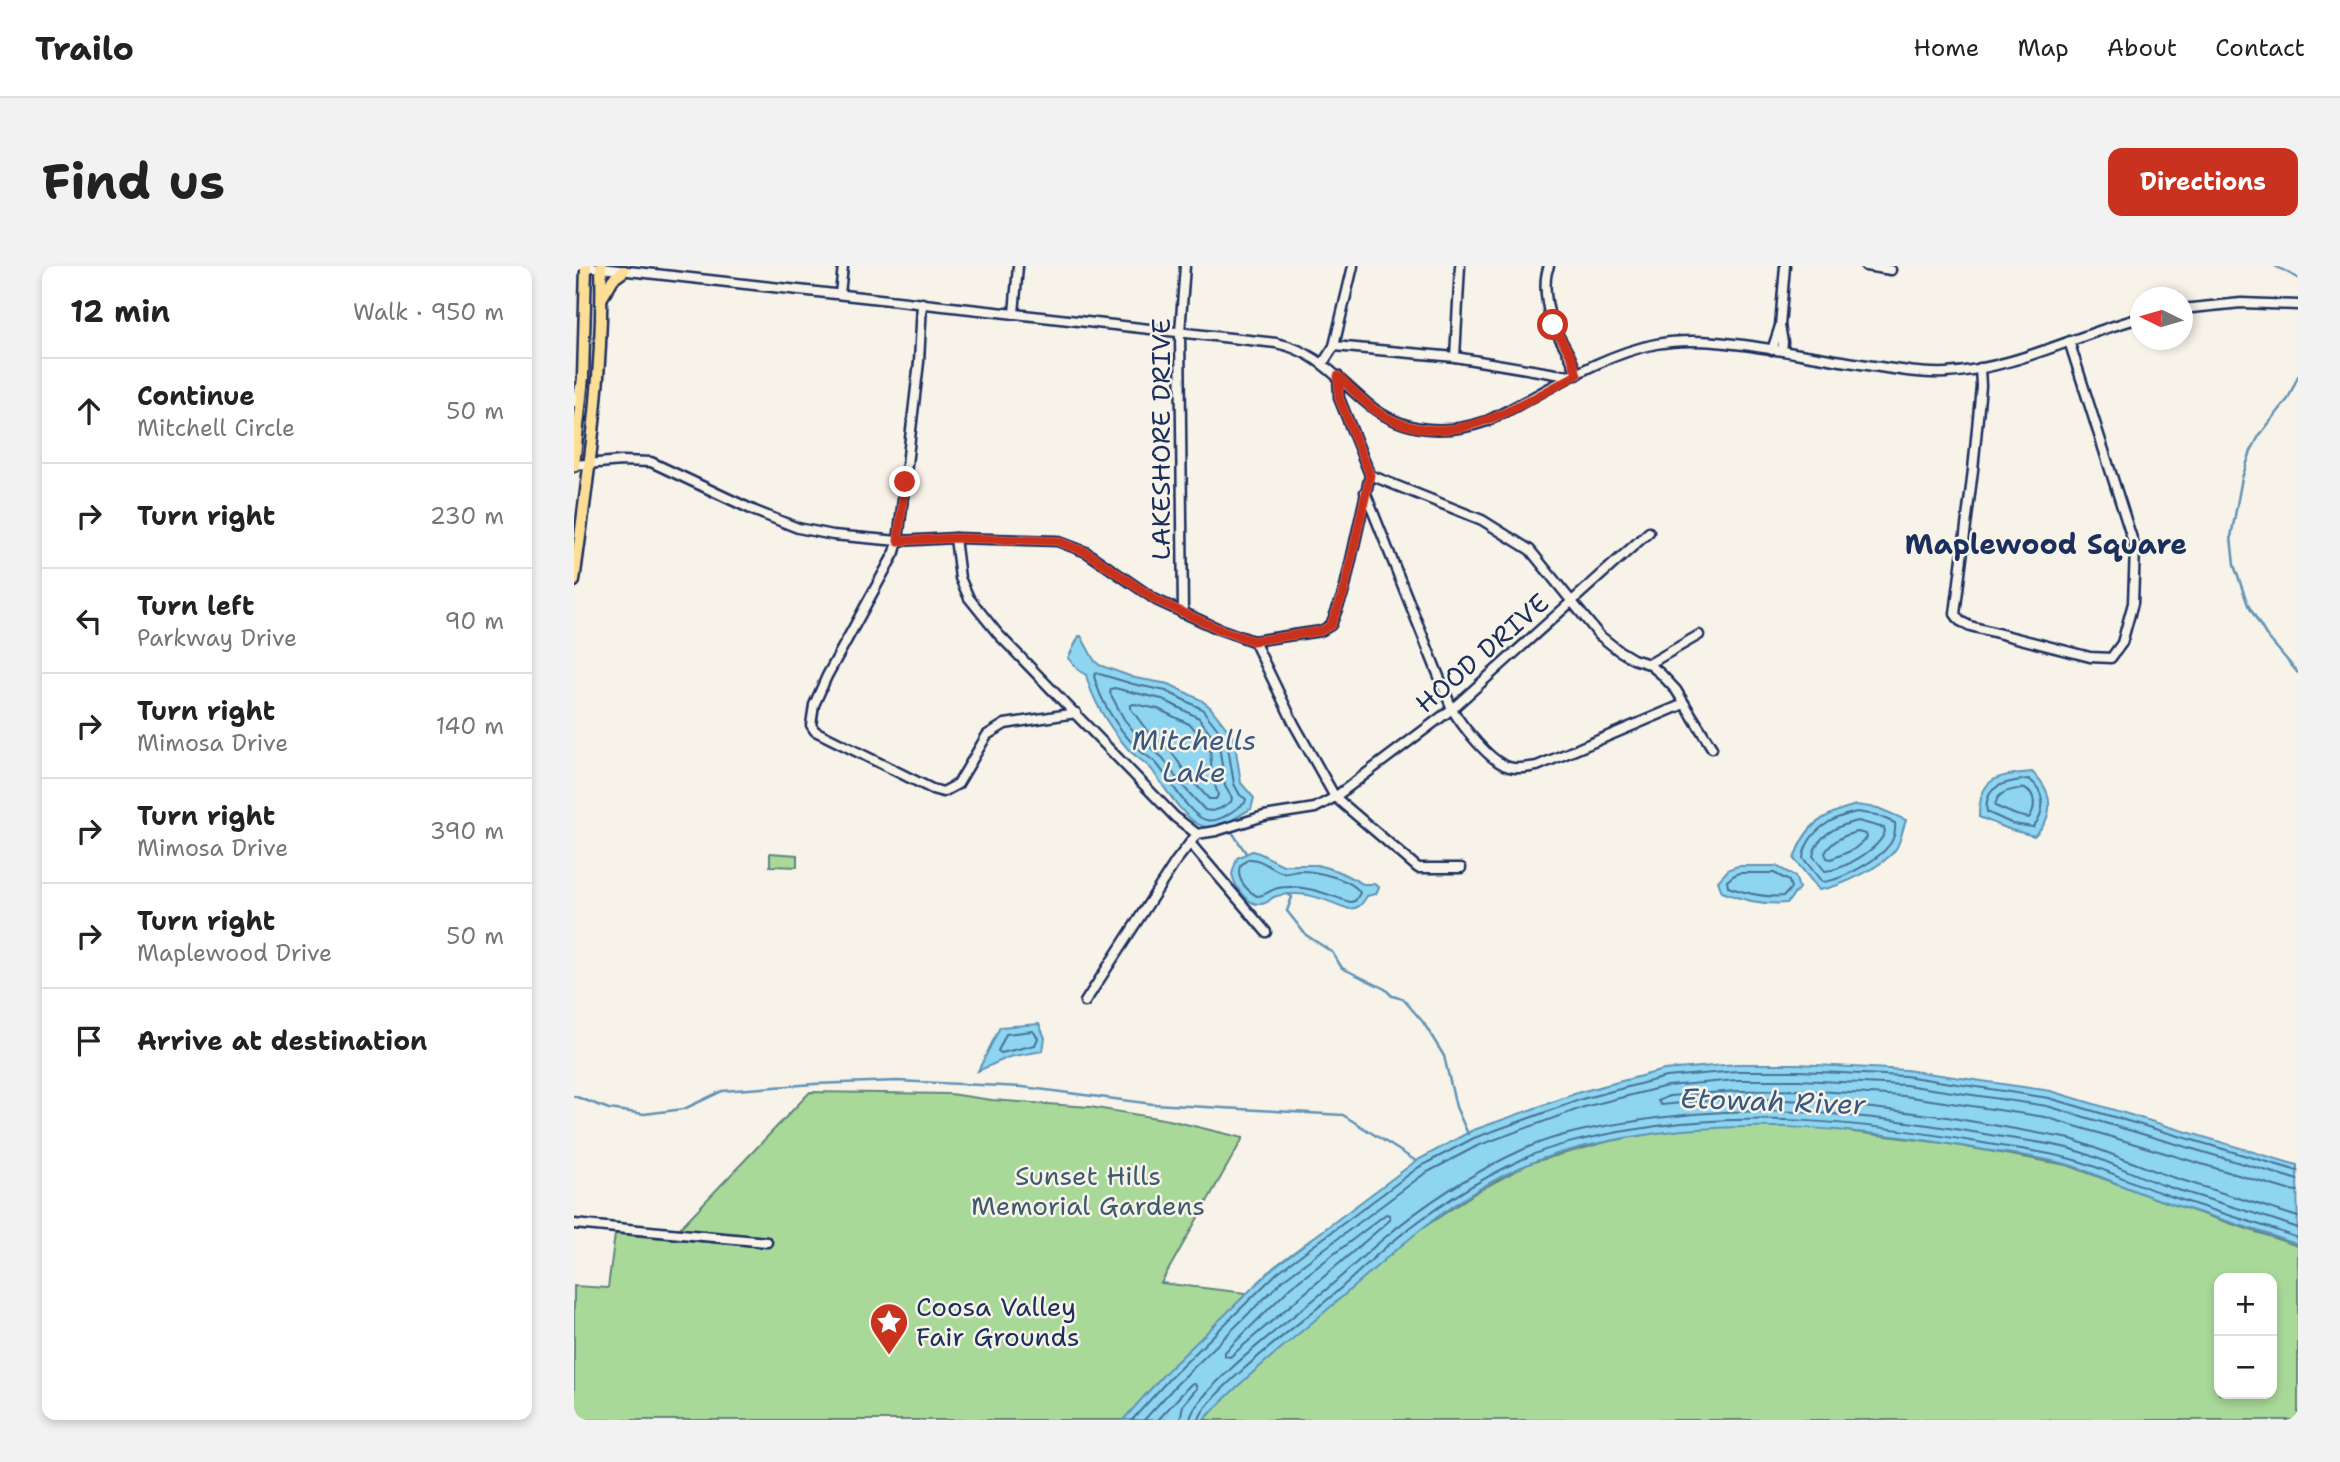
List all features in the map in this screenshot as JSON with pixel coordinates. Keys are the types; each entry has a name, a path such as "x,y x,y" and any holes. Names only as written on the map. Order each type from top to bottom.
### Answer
{"main road":[{"path":"574,465 583,377 584,266"},
{"path":"574,582 590,464 599,368 601,267"},
{"path":"601,300 613,278 624,271"}],"street":[{"path":"584,266 1286,346 1322,363 1367,404 1389,418 1416,428 1448,430 1487,421 1618,355 1674,341 1716,342 1916,372 1943,373 1980,368 2130,321"},
{"path":"840,294 843,266"},
{"path":"1014,314 1018,266"},
{"name":"LAKESHORE DRIVE","path":"1183,613 1180,332 1185,266"},
{"path":"1322,363 1334,346 1353,266"},
{"path":"1455,357 1460,266"},
{"path":"1549,266 1545,274 1553,325 1572,358 1577,375"},
{"path":"1772,350 1780,326 1785,266"},
{"path":"1866,266 1891,270"},
{"path":"922,303 919,362 898,541 895,552 827,676 811,715 811,724 815,731 943,792 957,784 987,735 1005,724 1076,713"},
{"path":"2193,308 2241,303 2298,305"},
{"path":"1780,326 1782,351"},
{"path":"1980,368 1981,386 1973,470 1955,614 1960,621 1970,626 2091,657 2111,658 2122,643 2133,603 2135,548 2069,341"},
{"path":"1334,346 1455,357 1577,375"},
{"path":"574,465 651,462 755,511 798,528 833,535 898,541 955,538 1057,541 1078,548 1156,600 1219,629 1254,640 1321,631 1331,625 1344,592 1370,475 1339,398 1338,376"},
{"path":"574,402 583,377"},
{"path":"1370,475 1452,507 1508,535 1530,550 1599,635 1633,659 1649,664 1676,690 1712,748"},
{"path":"1365,492 1452,709 1496,761 1507,767 1520,769 1537,766 1684,704"},
{"name":"HOOD DRIVE","path":"1335,797 1452,709 1649,532"},
{"path":"955,538 960,578 969,598 998,634 1175,817 1197,834"},
{"path":"1649,664 1699,635"},
{"path":"1254,640 1294,724 1335,797 1418,869 1461,868"},
{"path":"1086,1002 1175,861 1197,834 1264,817 1315,808 1335,797"},
{"path":"1190,843 1266,932"},
{"path":"574,1224 767,1242"}],"green space":[{"path":"770,853 797,855 797,867 770,866"},
{"name":"Sunset Hills Memorial Gardens","path":"810,1092 950,1094 1090,1107 1169,1120 1243,1138 1161,1283 1271,1296 1134,1420 574,1420 574,1286 608,1288 615,1234 767,1247 771,1239 679,1229"},
{"path":"1714,1126 1821,1128 1943,1143 2067,1165 2298,1246 2298,1420 1204,1420 1234,1388 1414,1234 1478,1191 1530,1163 1606,1142 1657,1132"}],"water":[{"name":"Mitchells Lake","path":"1079,636 1099,665 1135,678 1169,684 1210,707 1234,738 1241,783 1254,798 1251,809 1215,827 1202,826 1189,817 1150,767 1131,752 1115,732 1098,705 1086,675 1068,658"},
{"path":"2032,772 2044,787 2049,803 2046,820 2034,836 1979,817 1982,793 1992,781 2000,777"},
{"path":"1856,805 1878,808 1906,820 1897,847 1873,868 1850,880 1819,890 1794,859 1798,847 1810,829 1825,817"},
{"path":"1252,851 1283,865 1317,865 1338,871 1363,884 1379,887 1376,894 1367,896 1356,908 1349,909 1303,894 1282,895 1265,903 1254,903 1240,891 1232,874 1237,858"},
{"path":"1738,866 1776,866 1795,876 1799,888 1787,903 1754,901 1722,892 1718,881 1729,869"},
{"path":"1039,1024 1045,1038 1043,1051 1009,1057 978,1071 1000,1027"},
{"name":"Etowah River","path":"1737,1064 1798,1064 1906,1070 2051,1091 2297,1165 2298,1245 2148,1196 2069,1165 2034,1157 1887,1135 1800,1128 1712,1128 1625,1138 1577,1148 1531,1163 1455,1204 1409,1239 1272,1356 1204,1420 1123,1420 1165,1373 1274,1267 1416,1161 1471,1131 1580,1092 1664,1070"}],"waterway":[{"path":"2275,266 2298,278"},
{"path":"2298,376 2288,399 2259,436 2251,451 2242,478 2231,537 2234,565 2248,605 2266,635 2298,673"},
{"path":"1226,823 1246,853"},
{"path":"1288,894 1292,897 1287,911 1306,935 1332,952 1342,968 1385,989 1392,996 1403,999 1423,1022 1444,1056 1456,1107 1468,1134"},
{"path":"574,1096 609,1109 644,1114 684,1109 722,1091 814,1084 897,1081 1023,1087 1153,1104 1343,1115 1416,1161"}],"place":[{"name":"Coosa Valley Fair Grounds","path":"889,1356"}],"district":[{"name":"Maplewood Square","path":"2046,544"}],"route":[{"path":"905,482 898,541 955,538 1057,541 1086,552 1156,600 1219,629 1253,641 1321,631 1331,625 1344,592 1370,475 1343,411 1339,398 1338,376 1367,404 1400,423 1437,430 1466,428 1500,415 1577,375 1572,358 1553,325"}]}
